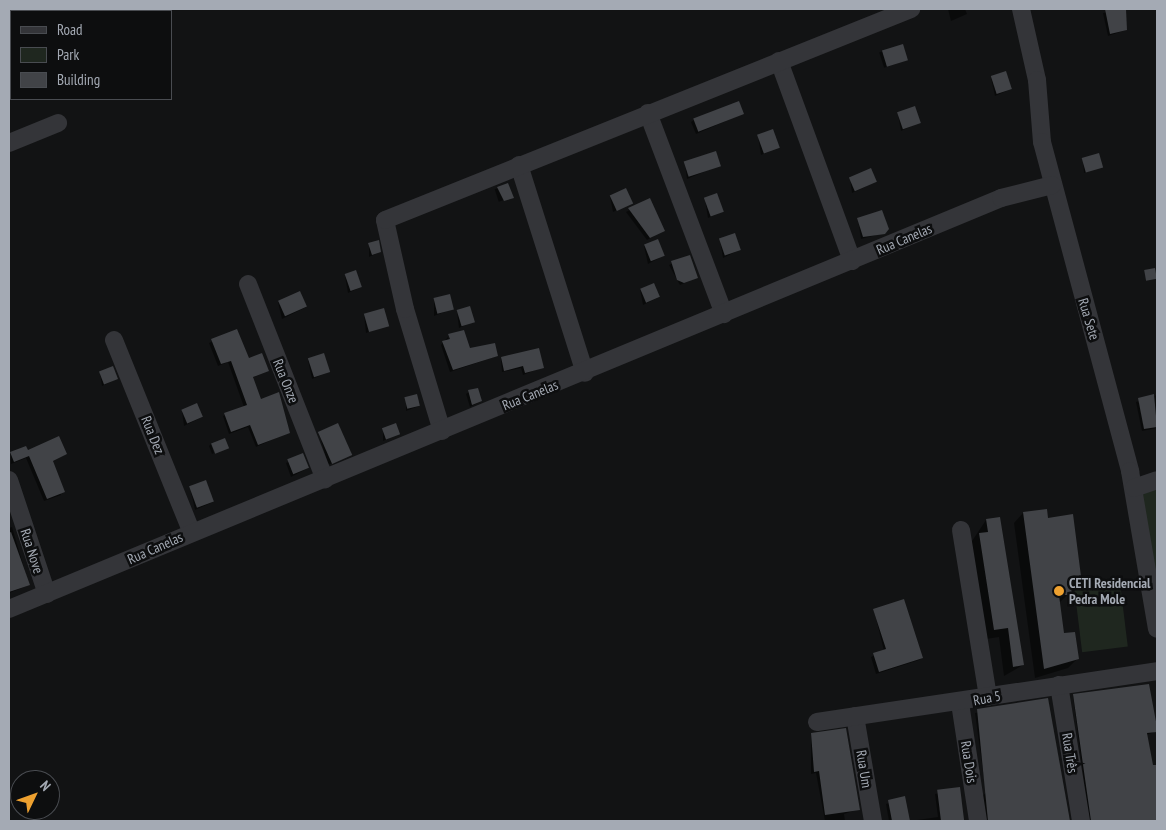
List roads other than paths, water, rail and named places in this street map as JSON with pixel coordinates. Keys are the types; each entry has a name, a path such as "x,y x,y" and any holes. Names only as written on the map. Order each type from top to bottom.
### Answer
{"street":[{"path":"442,431 405,309 385,220 911,9"},
{"name":"Rua Sete","path":"1021,9 1052,185 1134,488 1157,630"},
{"path":"779,61 852,261"},
{"path":"648,114 724,314"},
{"path":"9,143 58,123"},
{"path":"519,166 585,373"},
{"name":"Rua Canelas","path":"9,609 191,531 585,373 1001,198 1052,185"},
{"name":"Rua Onze","path":"248,284 325,478"},
{"name":"Rua Dez","path":"114,340 191,531"},
{"name":"Rua Nove","path":"9,480 47,594"},
{"path":"1134,488 1157,480"},
{"path":"961,530 988,697"},
{"name":"Rua 5","path":"817,722 960,703 1059,685 1157,671"},
{"name":"Rua Três","path":"1059,685 1081,821"},
{"name":"Rua Dois","path":"960,703 978,821"},
{"name":"Rua Um","path":"855,716 873,821"}],"place":[{"name":"CETI Residencial Pedra Mole","path":"1059,591"}]}
